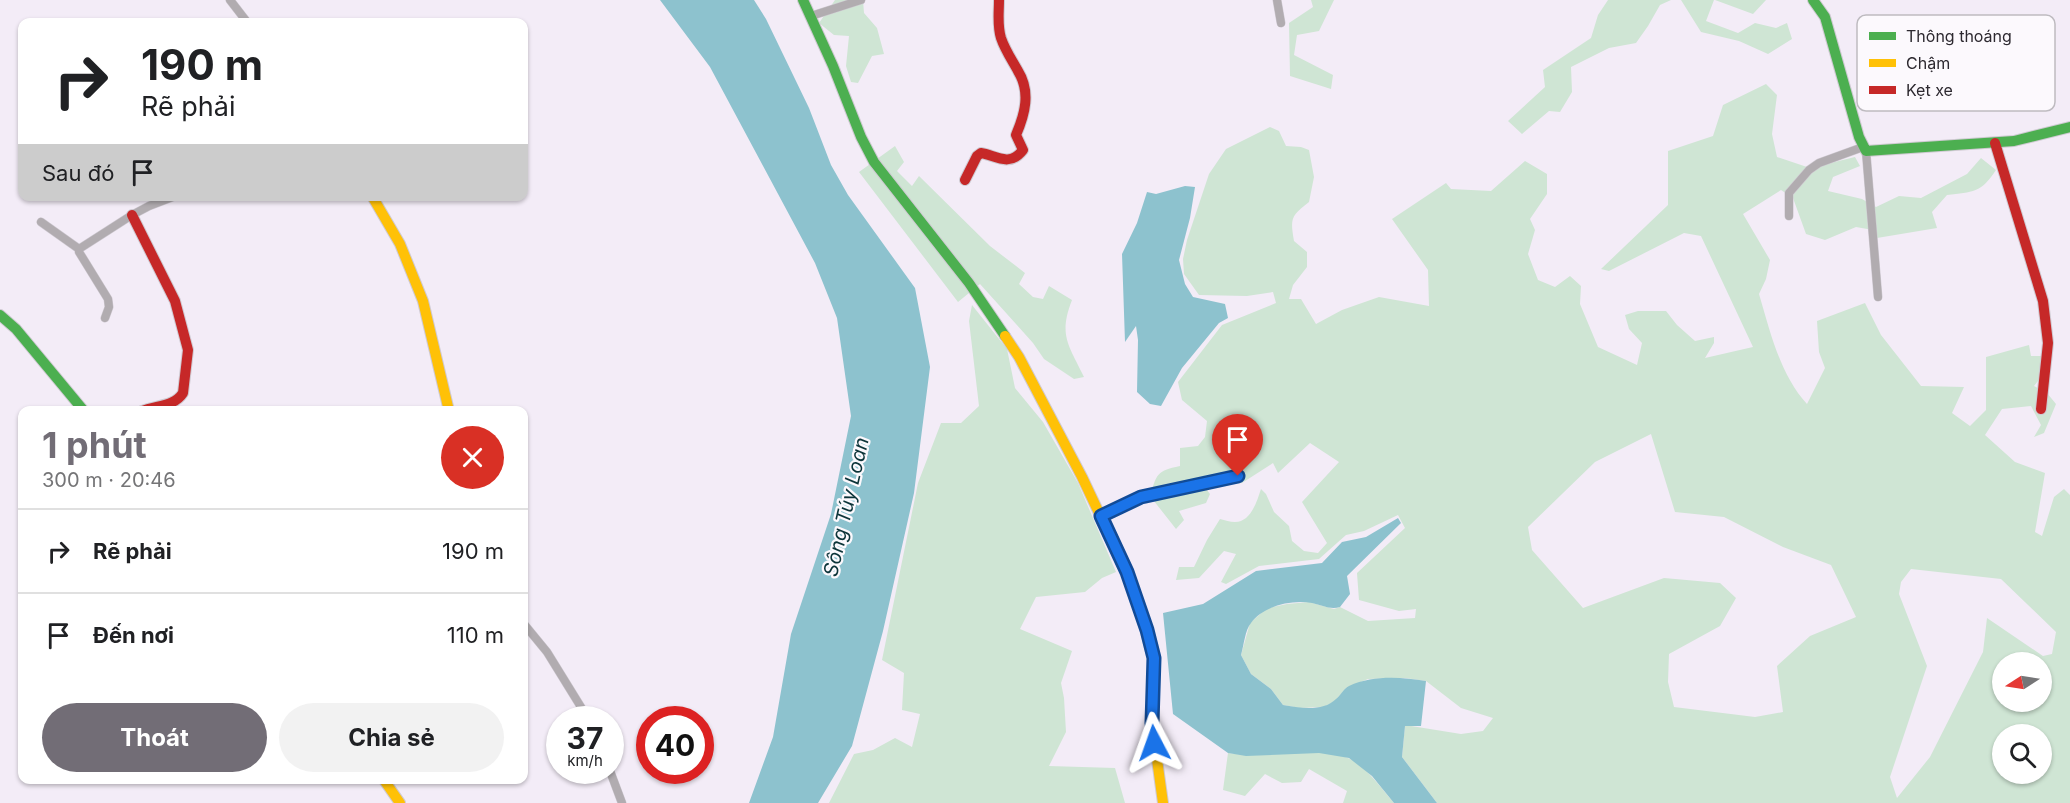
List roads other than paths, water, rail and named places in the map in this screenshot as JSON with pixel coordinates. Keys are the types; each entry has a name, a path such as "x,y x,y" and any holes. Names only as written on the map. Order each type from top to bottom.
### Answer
{"street":[{"path":"230,0 244,18"},
{"path":"803,0 874,162 969,283 1019,357 1048,410 1127,572 1154,658 1152,723 1163,803"},
{"path":"811,16 861,0"},
{"path":"965,180 977,156 981,153 990,154 998,160 1020,154 1023,150 1016,135 1025,110 1025,91 1022,77 1013,65 1001,38 998,26 999,0"},
{"path":"1277,0 1281,23"},
{"path":"1813,0 1825,17 1864,149 1878,297"},
{"path":"1789,216 1789,193 1809,170 1819,163 1864,149 2014,141 2070,127"},
{"path":"1995,143 2045,308 2048,343 2042,410"},
{"path":"79,249 132,215 162,201"},
{"path":"375,201 400,244 423,301 448,406"},
{"path":"132,215 175,301 188,350 181,398 173,403 153,406"},
{"path":"41,222 79,249 108,299 109,307 105,318"},
{"path":"0,315 16,329 80,406"},
{"path":"1101,516 1141,497 1238,476"},
{"path":"528,629 547,652 580,706"},
{"path":"387,784 400,803"},
{"path":"615,784 622,803"}],"water":[{"name":"Sông Túy Loan","path":"660,0 754,0 766,19 809,108 831,165 848,195 915,288 930,367 914,493 883,631 852,746 818,803 749,803 773,737 791,634 831,514 851,416 837,318 815,263 710,67"},
{"path":"1185,186 1195,187 1179,260 1185,284 1193,297 1225,304 1228,318 1219,323 1182,368 1161,406 1150,404 1137,392 1138,340 1136,326 1125,342 1122,254 1137,223 1147,192 1156,194"},
{"path":"1398,518 1401,523 1347,576 1350,594 1340,607 1329,608 1312,603 1296,602 1270,608 1256,617 1249,626 1241,655 1251,674 1271,689 1283,705 1297,707 1325,706 1349,686 1358,682 1397,678 1426,681 1421,726 1405,726 1402,757 1437,803 1394,803 1372,776 1349,758 1319,753 1246,756 1228,753 1173,714 1163,613 1203,604 1256,571 1322,563 1342,542 1366,537"}]}
